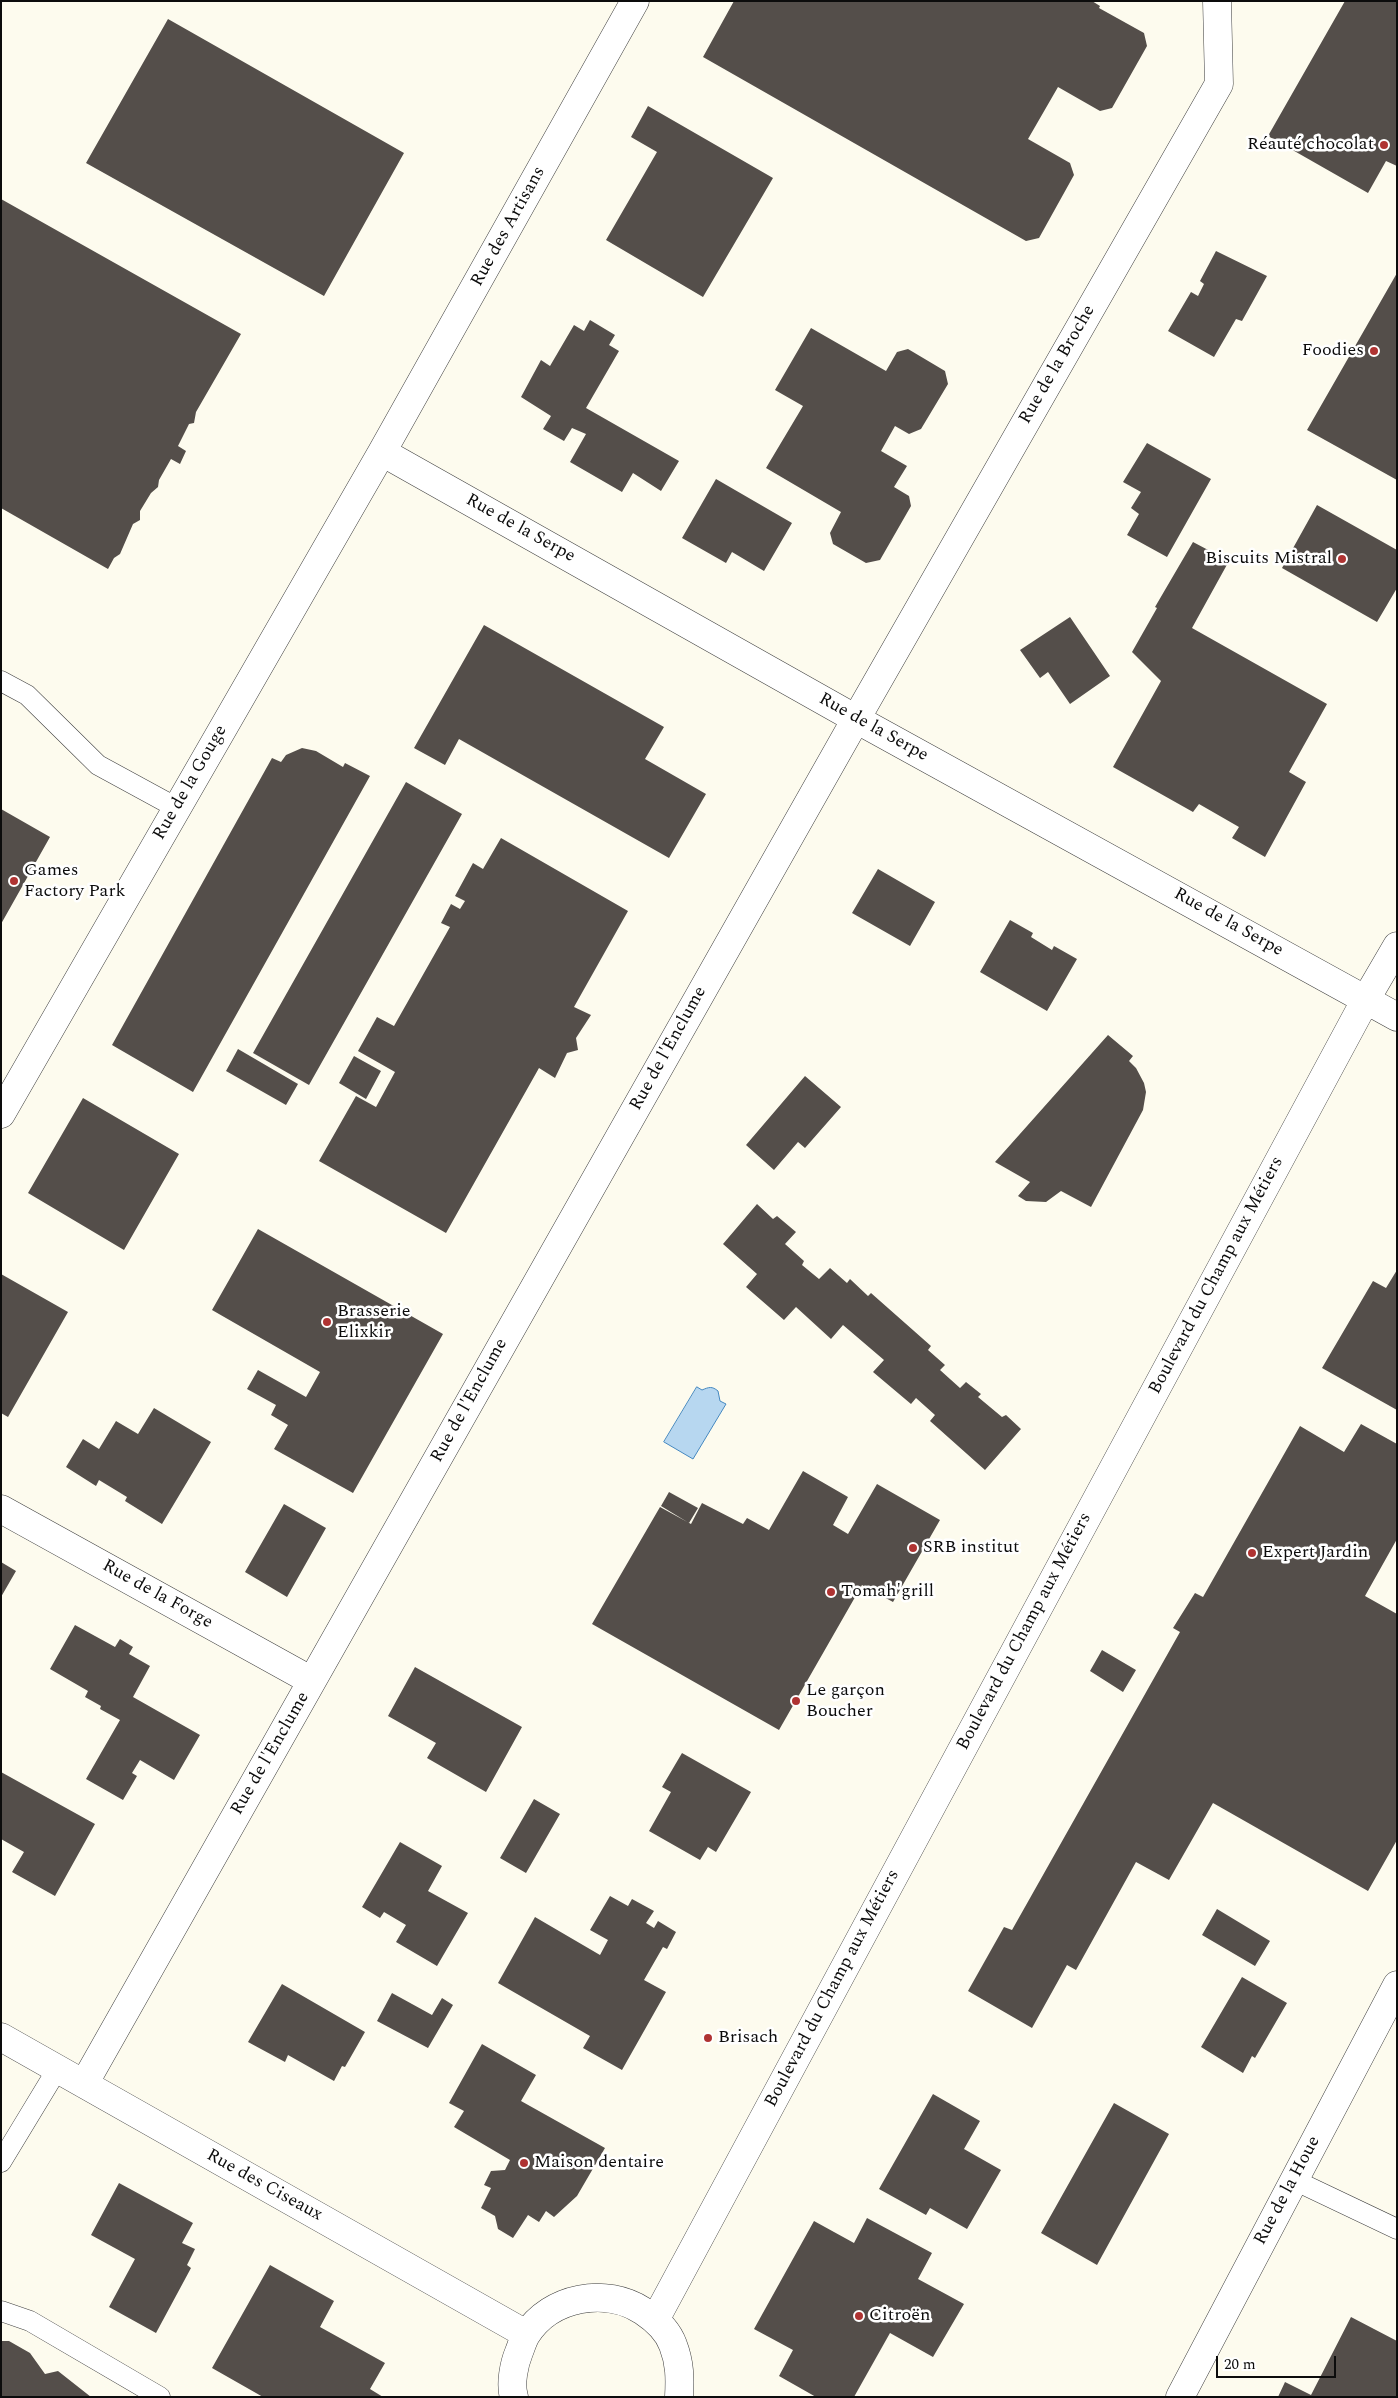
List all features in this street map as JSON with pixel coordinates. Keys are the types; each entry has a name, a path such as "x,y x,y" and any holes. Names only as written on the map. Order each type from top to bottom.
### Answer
{"street":[{"name":"Rue des Artisans","path":"382,452 635,1"},
{"name":"Rue de la Broche","path":"856,719 1219,84 1218,1"},
{"name":"Rue de la Serpe","path":"382,452 856,719 1366,999"},
{"name":"Rue de la Gouge","path":"1,1114 382,452"},
{"name":"Rue de l'Enclume","path":"84,2084 856,719"},
{"name":"Boulevard du Champ aux Métiers","path":"655,2320 1366,999 1397,946"},
{"path":"1366,999 1397,1017"},
{"name":"Rue de la Forge","path":"1,1509 312,1681"},
{"name":"Rue de la Houe","path":"1180,2397 1397,1985"},
{"name":"Rue des Ciseaux","path":"1,2037 526,2334"},
{"path":"514,2397 514,2363 526,2334 546,2314 573,2300 602,2297 631,2304 655,2320 673,2343 681,2371 679,2397"}],"lane":[{"path":"1,681 27,696 98,765 177,808"},
{"path":"1,2162 58,2068"},
{"path":"1294,2180 1397,2229"},
{"path":"1,2311 30,2321 160,2397"}],"water":[{"path":"697,1387 702,1390 710,1387 716,1389 720,1401 726,1404 693,1459 664,1442"}],"building":[{"path":"734,1 1092,1 1100,6 1099,8 1144,33 1147,46 1112,108 1100,111 1058,87 1028,139 1070,163 1074,175 1039,238 1026,241 703,57"},
{"path":"1345,1 1397,1 1397,166 1386,161 1368,193 1268,136"},
{"path":"168,19 404,153 324,296 86,163"},
{"path":"648,106 773,178 703,297 606,240 657,152 631,137"},
{"path":"1,199 241,334 196,412 194,423 189,424 178,446 186,451 180,464 171,459 159,480 158,487 151,493 140,511 140,520 133,524 120,554 114,558 108,569 1,508"},
{"path":"1216,251 1267,276 1242,321 1236,319 1214,357 1168,331 1191,292 1198,296 1204,284 1200,281"},
{"name":"Foodies","path":"1397,273 1397,480 1307,430"},
{"path":"590,320 615,335 609,345 619,351 586,408 679,461 661,491 633,473 622,492 570,462 586,434 572,428 564,441 543,429 551,416 521,397 541,360 550,366 574,325 584,331"},
{"path":"811,328 886,371 897,352 908,349 945,371 948,384 921,429 909,434 895,426 881,451 907,466 894,487 909,496 911,506 880,560 866,563 833,544 830,533 841,512 766,468 803,406 775,390"},
{"path":"1147,443 1211,479 1167,557 1127,535 1139,514 1131,508 1141,492 1123,482"},
{"path":"716,479 792,523 764,571 732,552 726,563 682,538"},
{"name":"Biscuits Mistral","path":"1317,505 1397,550 1397,588 1377,622 1282,568"},
{"path":"1193,542 1229,561 1192,628 1327,704 1289,772 1306,782 1265,857 1232,838 1239,827 1199,804 1193,812 1113,767 1161,681 1132,652 1157,608 1155,607"},
{"path":"1070,617 1110,676 1070,704 1048,672 1040,678 1020,650"},
{"path":"484,625 664,727 645,759 706,794 669,858 459,739 445,765 414,748"},
{"path":"302,748 316,751 343,767 345,763 370,776 193,1092 112,1045 272,758 281,762 286,755"},
{"path":"406,782 462,814 309,1085 253,1053"},
{"name":"Games Factory Park","path":"1,809 50,837 1,924"},
{"path":"501,838 628,911 574,1007 591,1015 576,1038 578,1050 567,1053 555,1078 539,1068 446,1233 319,1161 356,1096 376,1107 395,1072 358,1051 377,1017 394,1026 450,927 441,923 451,904 460,909 465,901 455,896 473,863 483,869"},
{"path":"878,869 935,902 910,946 852,913"},
{"path":"1010,920 1033,933 1031,937 1052,950 1054,946 1077,959 1047,1011 980,972"},
{"path":"1108,1035 1133,1056 1129,1061 1136,1068 1144,1083 1146,1092 1143,1110 1091,1207 1061,1191 1046,1202 1026,1201 1018,1196 1030,1182 995,1162"},
{"path":"238,1049 298,1084 286,1105 226,1071"},
{"path":"354,1056 381,1071 366,1099 339,1083"},
{"path":"805,1076 841,1107 805,1148 798,1142 774,1170 746,1145"},
{"path":"83,1098 179,1154 124,1250 28,1193"},
{"path":"757,1204 773,1219 777,1216 796,1232 785,1244 804,1261 802,1265 819,1279 830,1268 847,1283 850,1279 868,1296 871,1293 931,1346 928,1350 945,1365 940,1370 960,1388 966,1382 981,1394 978,1397 1002,1417 1006,1415 1021,1429 985,1470 930,1421 935,1415 916,1398 911,1404 873,1372 884,1360 843,1325 831,1339 796,1307 784,1320 746,1287 757,1274 723,1244"},
{"name":"Brasserie Elixkir","path":"258,1229 443,1334 353,1493 274,1449 288,1425 271,1415 276,1405 247,1389 258,1370 306,1397 320,1372 212,1310"},
{"path":"1397,1270 1397,1410 1322,1368 1373,1281 1386,1288"},
{"path":"1,1274 68,1312 8,1417 1,1413"},
{"path":"154,1408 211,1442 162,1524 125,1501 127,1497 99,1480 96,1486 66,1467 83,1439 99,1449 116,1421 138,1434"},
{"path":"1361,1424 1397,1444 1397,1539 1365,1596 1397,1614 1397,1840 1368,1891 1213,1803 1169,1880 1136,1862 1076,1970 1067,1965 1032,2028 968,1991 1004,1927 1012,1930 1180,1632 1173,1628 1195,1593 1203,1597 1300,1426 1344,1452"},
{"path":"803,1471 848,1497 833,1525 848,1534 877,1484 940,1520 893,1602 862,1585 779,1730 592,1624 660,1507 691,1524 702,1503 743,1524 747,1518 769,1530"},
{"path":"669,1492 698,1508 689,1523 661,1506"},
{"path":"284,1504 326,1528 287,1597 245,1572"},
{"path":"1,1562 16,1571 1,1597"},
{"path":"75,1625 115,1647 120,1639 133,1647 129,1654 150,1666 133,1697 200,1735 174,1780 140,1760 132,1773 137,1776 123,1800 86,1779 120,1720 100,1709 101,1706 85,1697 88,1691 50,1669"},
{"path":"1102,1650 1136,1670 1123,1692 1090,1671"},
{"path":"415,1667 522,1727 486,1792 427,1758 436,1743 388,1716"},
{"path":"682,1753 751,1792 716,1852 708,1847 700,1860 649,1831 671,1792 662,1787"},
{"path":"1,1772 95,1824 55,1896 12,1872 24,1852 1,1839"},
{"path":"534,1799 560,1814 526,1873 500,1858"},
{"path":"400,1842 442,1866 428,1891 468,1913 437,1966 396,1942 406,1925 384,1912 380,1918 362,1907"},
{"path":"610,1896 628,1906 632,1899 654,1911 646,1923 654,1928 658,1921 676,1932 667,1949 663,1947 644,1980 666,1992 622,2070 583,2048 590,2036 498,1983 535,1917 600,1955 608,1940 590,1930"},
{"path":"1217,1909 1270,1941 1255,1966 1202,1935"},
{"path":"1242,1977 1287,2003 1255,2058 1252,2056 1243,2073 1201,2047"},
{"path":"282,1984 365,2032 345,2067 342,2066 334,2081 288,2055 285,2062 248,2042"},
{"path":"392,1993 432,2015 442,1998 453,2005 428,2048 377,2021"},
{"path":"482,2044 536,2075 521,2101 605,2148 577,2196 554,2217 546,2211 539,2222 528,2215 513,2238 498,2229 495,2216 481,2208 491,2188 484,2185 491,2171 505,2170 510,2160 454,2127 464,2111 449,2103"},
{"path":"933,2094 980,2121 964,2149 1001,2170 967,2229 930,2208 926,2215 879,2189"},
{"path":"1114,2103 1169,2134 1097,2265 1041,2233"},
{"path":"119,2183 193,2223 182,2243 195,2249 187,2265 191,2268 156,2333 109,2307 135,2259 91,2235"},
{"name":"Citroën","path":"867,2218 932,2253 918,2279 964,2304 933,2357 890,2333 854,2397 816,2397 779,2376 793,2350 754,2329 814,2221 854,2243"},
{"path":"270,2265 334,2301 320,2327 385,2363 370,2389 383,2397 263,2397 212,2368"},
{"path":"1351,2317 1397,2341 1397,2397 1278,2397 1285,2382 1311,2395"},
{"path":"1,2341 9,2341 30,2353 45,2374 58,2371 91,2397 1,2397"}],"place":[{"name":"Réauté chocolat","path":"1384,145"},
{"name":"Foodies","path":"1374,351"},
{"name":"Biscuits Mistral","path":"1342,559"},
{"name":"Games Factory Park","path":"14,881"},
{"name":"Brasserie Elixkir","path":"327,1322"},
{"name":"SRB institut","path":"913,1548"},
{"name":"Expert Jardin","path":"1252,1553"},
{"name":"Tomah'grill","path":"831,1592"},
{"name":"Le garçon Boucher","path":"796,1701"},
{"name":"Brisach","path":"708,2038"},
{"name":"Maison dentaire","path":"524,2163"},
{"name":"Citroën","path":"859,2316"}]}
